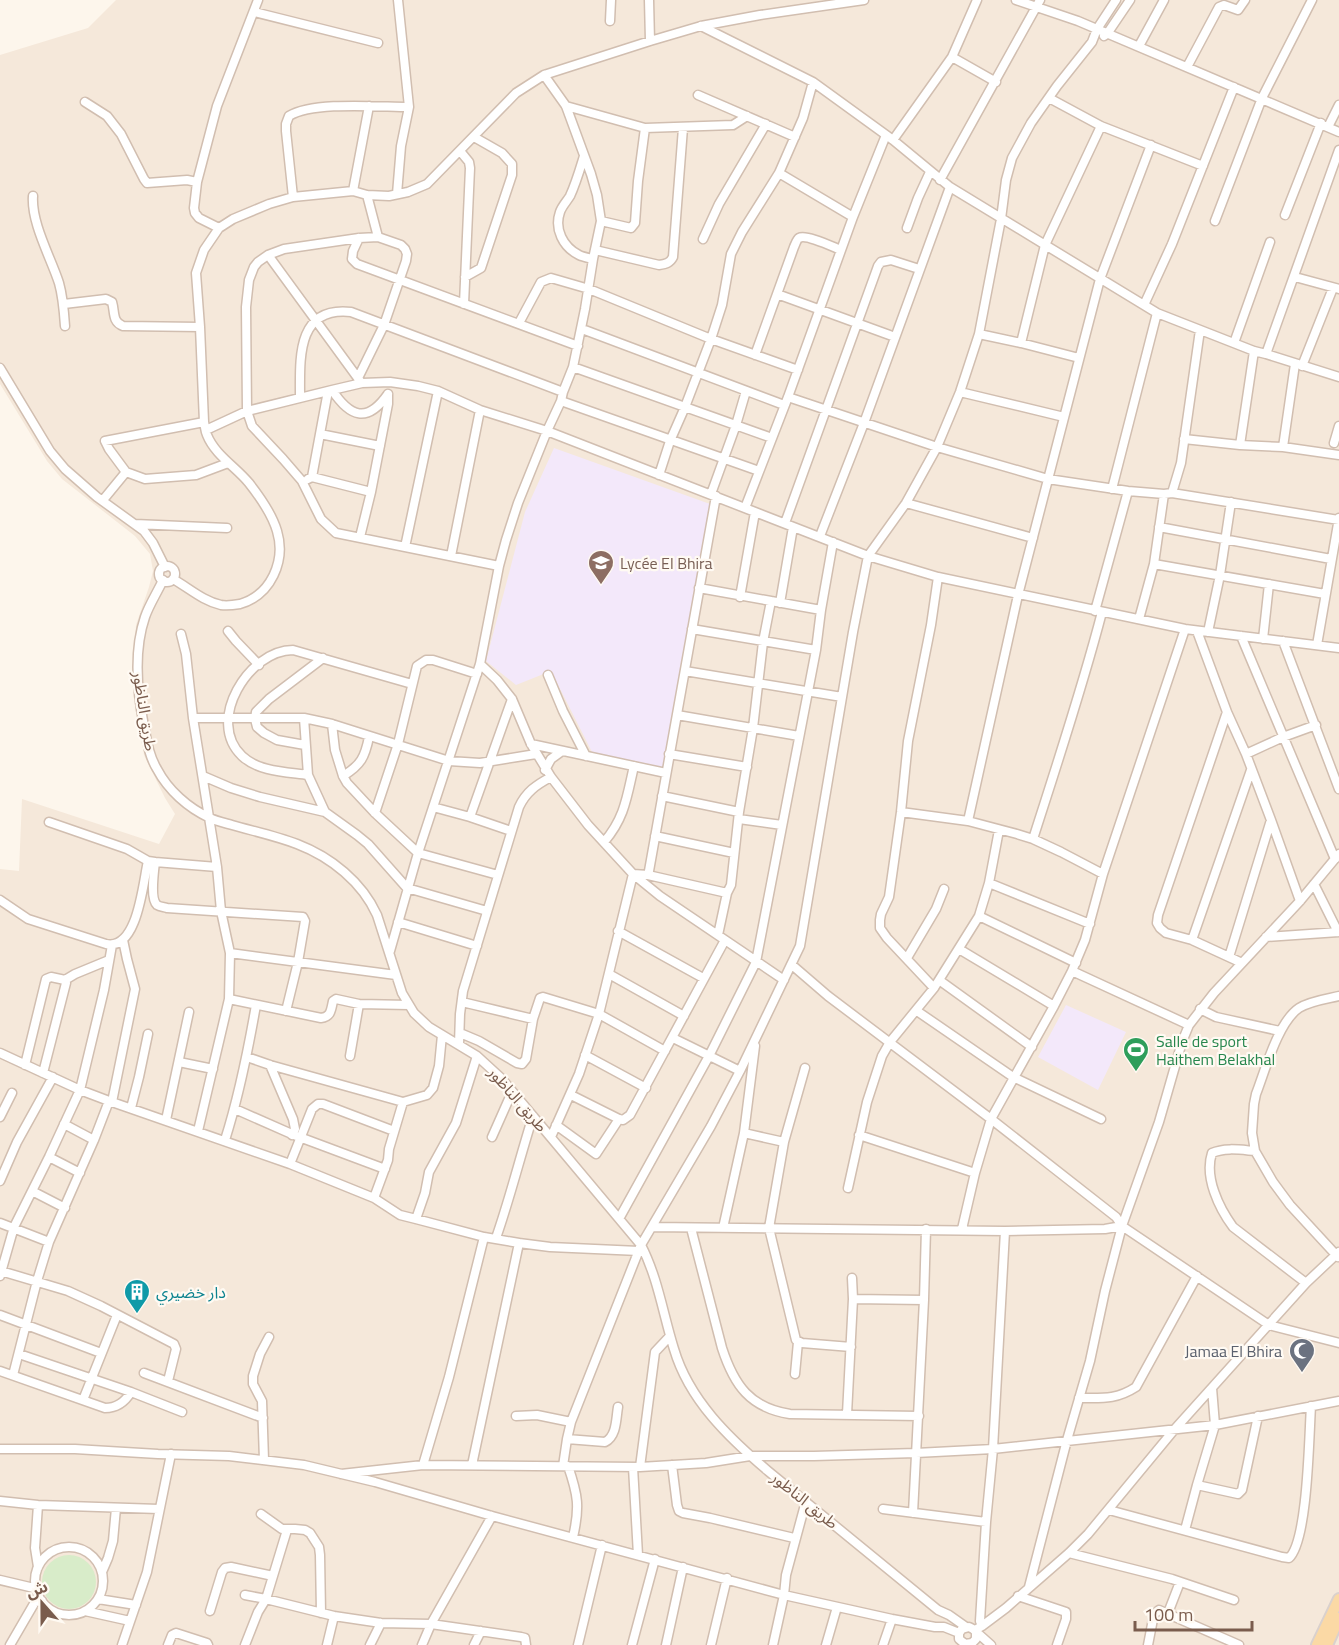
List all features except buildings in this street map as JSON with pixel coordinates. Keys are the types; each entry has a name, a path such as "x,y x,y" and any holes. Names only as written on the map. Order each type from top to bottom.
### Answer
{"main road":[{"path":"1317,1645 1339,1599"},
{"path":"1328,1645 1339,1618"}],"street":[{"path":"219,228 199,218 195,213 197,183 217,106 258,0"},
{"path":"397,194 401,146 409,107 398,0"},
{"path":"610,21 611,0"},
{"path":"649,0 650,41"},
{"path":"173,579 201,597 223,605 246,602 261,594 269,585 275,572 280,548 277,531 260,498 207,436 205,426 196,273 204,250 219,228 233,219 293,196 353,191 367,195 389,196 408,192 427,184 516,93 544,75 701,26 864,0"},
{"path":"745,508 853,217 889,138 952,57 977,0"},
{"path":"1016,0 1039,3 1339,132"},
{"path":"573,1537 578,1517 578,1501 575,1486 565,1466 571,1422 640,1248 711,1126 800,946 860,590 868,556 906,503 937,447 960,392 979,334 1009,167 1031,123 1092,42 1097,29 1116,0"},
{"path":"1092,42 1107,34 1130,0"},
{"path":"1139,46 1164,0"},
{"path":"1187,67 1218,6 1224,5 1239,10 1245,0"},
{"path":"1215,221 1262,98 1312,0"},
{"path":"940,180 1039,3"},
{"path":"254,12 378,43"},
{"path":"701,26 813,82 889,138 950,188 1157,313 1254,351 1339,377"},
{"path":"952,57 996,82"},
{"path":"390,952 407,888 480,664 499,566 518,503 573,368 601,221 591,174 566,106 544,75"},
{"path":"659,475 670,441 686,407 711,339 722,305 731,254 741,232 779,173 803,118 813,82"},
{"path":"1144,305 1172,244 1234,87"},
{"path":"698,95 795,136"},
{"path":"1048,98 1101,126 1203,166"},
{"path":"85,102 107,117 121,134 147,183 186,180 197,183"},
{"path":"1285,215 1325,125 1339,105"},
{"path":"293,196 286,131 287,120 290,116 302,110 369,106 409,107"},
{"path":"353,191 369,106"},
{"path":"566,106 645,128 733,125 747,116"},
{"path":"703,239 720,204 766,124"},
{"path":"1021,343 1046,245 1101,126"},
{"path":"601,221 631,228 635,223 645,128"},
{"path":"584,156 569,198 560,211 558,223 560,235 567,246 579,255 666,264 673,257 683,128"},
{"path":"465,277 481,268 512,175 512,164 502,153 474,137"},
{"path":"968,821 1018,595 1100,279 1151,145"},
{"path":"1266,354 1339,150"},
{"path":"460,151 469,162 470,168 464,304"},
{"path":"908,228 930,172"},
{"path":"779,173 853,217"},
{"path":"820,536 950,188"},
{"path":"367,195 378,237"},
{"path":"33,196 36,219 64,304 65,326"},
{"path":"360,381 384,325 400,279 406,261 405,249 401,245 378,237 284,249 268,255 254,267 249,280 246,307 247,411 252,426 302,481 321,519 336,532 499,566"},
{"path":"358,238 353,251 354,262 578,346"},
{"path":"755,355 794,247 800,238 809,238 841,250"},
{"path":"1234,343 1270,242"},
{"path":"268,255 360,381"},
{"path":"571,1095 620,1119 623,1120 630,1115 704,978 721,938 727,893 731,885 764,642 776,602 789,525 826,411 878,266 881,262 891,260 919,269"},
{"path":"1283,447 1299,365 1336,289 1295,277"},
{"path":"519,323 543,280 551,278 589,289 711,339 798,370"},
{"path":"777,294 895,337"},
{"path":"64,304 106,299 113,305 115,321 123,326 200,327"},
{"path":"300,397 300,362 304,337 309,327 325,314 337,310 351,312 670,441 759,471"},
{"path":"1112,489 1157,313"},
{"path":"582,329 746,391 826,411 937,447 1048,479 1112,489 1231,502 1339,519 1317,645"},
{"path":"1139,619 1154,564 1159,527 1168,494 1181,462 1200,330"},
{"path":"979,334 1079,358"},
{"path":"1240,445 1254,351"},
{"path":"0,368 50,451 65,469 148,536 165,567"},
{"path":"573,368 772,438"},
{"path":"228,463 196,475 146,479 126,472 105,441 205,426 247,411 360,381 418,386 438,391 480,411 547,432 868,556 938,577 1185,629 1339,648"},
{"path":"360,537 380,446 390,382"},
{"path":"330,390 341,404 351,411 361,413 371,411 380,405 388,394"},
{"path":"312,477 330,390"},
{"path":"405,547 438,391"},
{"path":"648,875 685,671 713,495 746,391"},
{"path":"960,392 1064,417"},
{"path":"452,555 480,411"},
{"path":"1334,443 1339,426"},
{"path":"320,434 380,446"},
{"path":"1184,439 1283,447 1339,456"},
{"path":"102,500 126,472"},
{"path":"302,481 312,477 371,492"},
{"path":"1033,839 1088,667 1128,491"},
{"path":"1209,632 1231,502"},
{"path":"906,503 1033,538"},
{"path":"740,597 755,513"},
{"path":"135,524 227,528"},
{"path":"1159,527 1331,560"},
{"path":"620,1217 709,1056 756,962 816,650 833,542"},
{"path":"1154,564 1325,594"},
{"path":"170,567 175,573 173,579 168,582 162,580 159,573 161,569 170,567"},
{"path":"938,577 908,741 902,812 889,897 880,914 880,928 907,958 937,984 1032,1047"},
{"name":"طريق الناظور","path":"162,580 145,616 139,647 138,676 146,737 153,761 162,778 185,802 210,818 318,853 354,882 372,903 402,993 419,1019 477,1056 501,1078 620,1217 651,1264 675,1352 684,1374 703,1406 750,1456 938,1610 949,1615 966,1636"},
{"path":"1263,639 1269,584"},
{"path":"699,588 821,610"},
{"path":"692,629 816,650"},
{"path":"962,1229 990,1119 1032,1047 1074,967 1090,924 1103,874 1185,629"},
{"path":"228,631 259,664"},
{"path":"1197,631 1227,712 1246,754 1300,901"},
{"path":"181,634 186,654 193,718 210,818 221,910 230,953 229,999 198,1131"},
{"path":"1029,1587 1090,1361 1122,1226 1189,1025 1200,1009 1300,901 1337,856 1283,737 1241,636"},
{"path":"1283,641 1339,789"},
{"path":"308,775 262,768 243,758 234,744 228,719 236,690 259,664 283,650 293,650 412,684"},
{"path":"305,745 277,740 264,733 257,727 256,712 269,699 323,658"},
{"path":"375,813 398,744 417,666 426,660 444,663 477,674"},
{"path":"480,664 512,699 531,744 548,774 588,825 633,874 660,896 784,980"},
{"path":"685,671 842,697"},
{"path":"548,675 586,756"},
{"path":"470,817 512,699"},
{"path":"1227,712 1157,923 1167,933 1192,940 1242,963"},
{"path":"677,715 799,735"},
{"path":"193,718 303,718 332,724 449,761 469,763 536,754"},
{"path":"303,718 308,775 325,812"},
{"path":"332,724 335,750 347,783 418,853 498,875"},
{"path":"1246,754 1316,725"},
{"path":"343,776 364,758 369,737"},
{"path":"531,744 666,773"},
{"path":"459,1044 463,992 511,831 522,800 548,774 551,759 562,751"},
{"path":"669,754 747,767"},
{"path":"604,842 623,813 634,766"},
{"path":"1192,940 1251,770"},
{"path":"203,776 261,797 325,812 368,844 407,888 487,911"},
{"path":"662,796 782,825"},
{"path":"433,807 511,831"},
{"path":"902,812 968,821 1033,839 1103,874"},
{"path":"1229,957 1271,820"},
{"path":"49,822 127,849 151,861 217,867"},
{"path":"848,1188 859,1135 882,1056 890,1042 937,984 979,916 989,883 999,830"},
{"path":"655,836 734,853"},
{"path":"151,861 154,899 159,907 302,916 305,921 286,1011"},
{"path":"0,900 28,919 117,945 123,940 136,916 151,861"},
{"path":"633,874 648,875 727,893"},
{"path":"551,1137 571,1095 599,1014 633,874"},
{"path":"989,883 1090,924"},
{"path":"1266,937 1339,932 1314,884"},
{"path":"907,958 936,909 944,889"},
{"path":"979,916 1189,1025"},
{"path":"398,922 477,946"},
{"path":"618,931 704,978"},
{"path":"14,1376 25,1325 49,1242 110,1101 135,989 123,940"},
{"path":"112,945 80,1089 14,1227 1,1274 37,1281 68,1291 174,1344 176,1349 168,1382"},
{"path":"958,949 1054,1006"},
{"path":"230,953 396,975"},
{"path":"26,1065 46,979 51,977 65,980 109,960"},
{"path":"792,965 828,996 1116,1217 1122,1226 1269,1325 1339,1343"},
{"path":"609,974 684,1016"},
{"path":"43,1073 54,1035 65,980"},
{"path":"966,1636 1006,1608 1069,1553 1109,1510 1174,1430 1306,1283 1338,1255 1290,1204 1273,1182 1256,1151 1252,1133 1254,1104 1280,1031 1288,1017 1301,1006 1339,996"},
{"path":"460,1034 479,1041 522,1064 526,1059 540,998 543,997 599,1014 665,1051"},
{"path":"229,999 321,1018 331,1013 333,1001 336,999 359,1004 409,1005"},
{"path":"462,1002 534,1019"},
{"path":"350,1056 359,1004"},
{"path":"225,1140 247,1057 256,1005"},
{"path":"1200,1009 1216,1017 1280,1031"},
{"path":"917,1011 1013,1077 1101,1119"},
{"path":"166,1120 189,1012"},
{"path":"131,1108 148,1034"},
{"path":"247,1057 403,1102 431,1092 439,1066 442,1035"},
{"path":"723,1228 744,1133 756,1037"},
{"path":"673,1038 740,1071"},
{"path":"0,1053 110,1101 225,1140 374,1198 400,1215 484,1237 519,1243 550,1247 640,1248"},
{"path":"585,1055 646,1088"},
{"path":"416,1219 429,1172 456,1123 477,1056"},
{"path":"179,1062 213,1069"},
{"path":"270,1065 293,1119 296,1136"},
{"path":"795,1374 798,1342 794,1336 769,1228 784,1142 805,1068"},
{"path":"0,1181 17,1142 53,1077"},
{"path":"492,1137 512,1092"},
{"path":"0,1117 12,1093"},
{"path":"374,1198 385,1169 403,1102"},
{"path":"290,1164 296,1136 314,1106 320,1103 394,1131"},
{"path":"235,1109 296,1136 385,1169"},
{"path":"496,1238 512,1191 532,1116"},
{"path":"556,1125 596,1154 620,1119"},
{"path":"64,1124 94,1140"},
{"path":"744,1133 784,1142"},
{"path":"859,1135 975,1173"},
{"path":"1256,1151 1228,1150 1212,1153 1210,1166 1216,1198 1233,1227 1306,1283"},
{"path":"49,1156 80,1173"},
{"path":"32,1191 64,1208"},
{"path":"0,1223 49,1242"},
{"path":"652,1227 1005,1231 1105,1229 1122,1226"},
{"path":"692,1228 727,1366 751,1399 775,1412 790,1414 919,1416"},
{"path":"913,1513 926,1229"},
{"path":"980,1621 993,1449 1005,1231"},
{"path":"423,1465 449,1377 484,1237"},
{"path":"472,1465 519,1243"},
{"path":"1079,1398 1111,1398 1125,1394 1136,1387 1197,1276"},
{"path":"847,1414 852,1278"},
{"path":"853,1299 924,1300"},
{"path":"0,1315 101,1353"},
{"path":"83,1400 117,1315"},
{"path":"638,1555 636,1467 655,1353 670,1336"},
{"path":"264,1460 261,1399 253,1376 260,1354 269,1337"},
{"path":"798,1342 851,1347"},
{"path":"19,1354 182,1412"},
{"path":"0,1371 105,1408 120,1404 131,1392"},
{"path":"144,1373 263,1418"},
{"path":"1185,1530 1215,1425 1212,1388"},
{"path":"341,1474 423,1465 636,1467 721,1461 750,1456 814,1456 993,1449 1215,1425 1339,1401"},
{"path":"1109,1510 1289,1558 1296,1548 1305,1503 1311,1406"},
{"path":"567,1439 605,1442 609,1440 612,1436 618,1407"},
{"path":"516,1416 537,1415 571,1422"},
{"path":"1197,1485 1240,1493 1258,1416"},
{"path":"0,1449 75,1449 229,1456 304,1465 375,1482 492,1516 784,1594 935,1627 991,1645"},
{"path":"122,1645 147,1572 171,1454"},
{"path":"672,1465 679,1511 794,1539"},
{"path":"375,1482 376,1470"},
{"path":"773,1645 794,1539 806,1500"},
{"path":"0,1501 38,1505 159,1509"},
{"path":"38,1505 35,1548 38,1567"},
{"path":"102,1572 112,1541 116,1508"},
{"path":"883,1509 986,1522"},
{"path":"261,1514 282,1529 305,1530 310,1533 319,1547 321,1613"},
{"path":"422,1645 431,1624 492,1516"},
{"path":"245,1645 258,1612 266,1599 287,1530"},
{"path":"578,1645 602,1545"},
{"path":"78,1548 97,1561 102,1572 102,1590 98,1599 92,1606 76,1615 57,1613 48,1608 37,1591 38,1567 45,1557 55,1551 78,1548"},
{"path":"1069,1553 1180,1582 1234,1600"},
{"path":"632,1645 656,1559"},
{"path":"210,1611 225,1568 231,1567 273,1576"},
{"path":"666,1645 683,1567"},
{"path":"711,1645 727,1578"},
{"path":"0,1580 34,1588 37,1591"},
{"path":"1168,1614 1180,1582"},
{"path":"245,1595 334,1616 381,1623 431,1624 521,1637 525,1638 526,1645"},
{"path":"1018,1596 1066,1612 1066,1619 1056,1645"},
{"path":"98,1599 136,1605"},
{"path":"9,1645 35,1602 42,1601"},
{"path":"826,1645 837,1607"},
{"path":"966,1636 980,1621 1006,1608"},
{"path":"1148,1645 1155,1612 1159,1610 1239,1645"},
{"path":"85,1611 130,1621"},
{"path":"327,1645 334,1616"},
{"path":"884,1645 892,1619"},
{"path":"370,1645 381,1623"},
{"path":"474,1645 481,1631"},
{"path":"168,1645 172,1635 176,1633 208,1645"}],"shaded area":[{"path":"116,0 1339,0 1339,1645 0,1645 0,869 19,871 22,799 159,844 175,814 144,755 133,676 136,625 153,571 150,554 135,536 62,479 47,461 0,384 0,55 88,28"},
{"name":"Lycée El Bhira","path":"554,448 710,504 664,769 595,758 551,671 516,685 486,661 525,512"},
{"path":"1066,1005 1126,1032 1098,1090 1038,1057"}],"green space":[{"path":"69,1555 79,1557 88,1563 94,1572 96,1582 94,1592 88,1601 79,1607 69,1609 59,1607 50,1601 44,1592 42,1582 44,1572 50,1563 59,1557"}],"place":[{"name":"Lycée El Bhira","path":"601,586"},
{"name":"Salle de sport Haithem Belakhal","path":"1136,1073"},
{"name":"دار خضيري","path":"137,1315"},
{"name":"Jamaa El Bhira","path":"1302,1374"}]}
